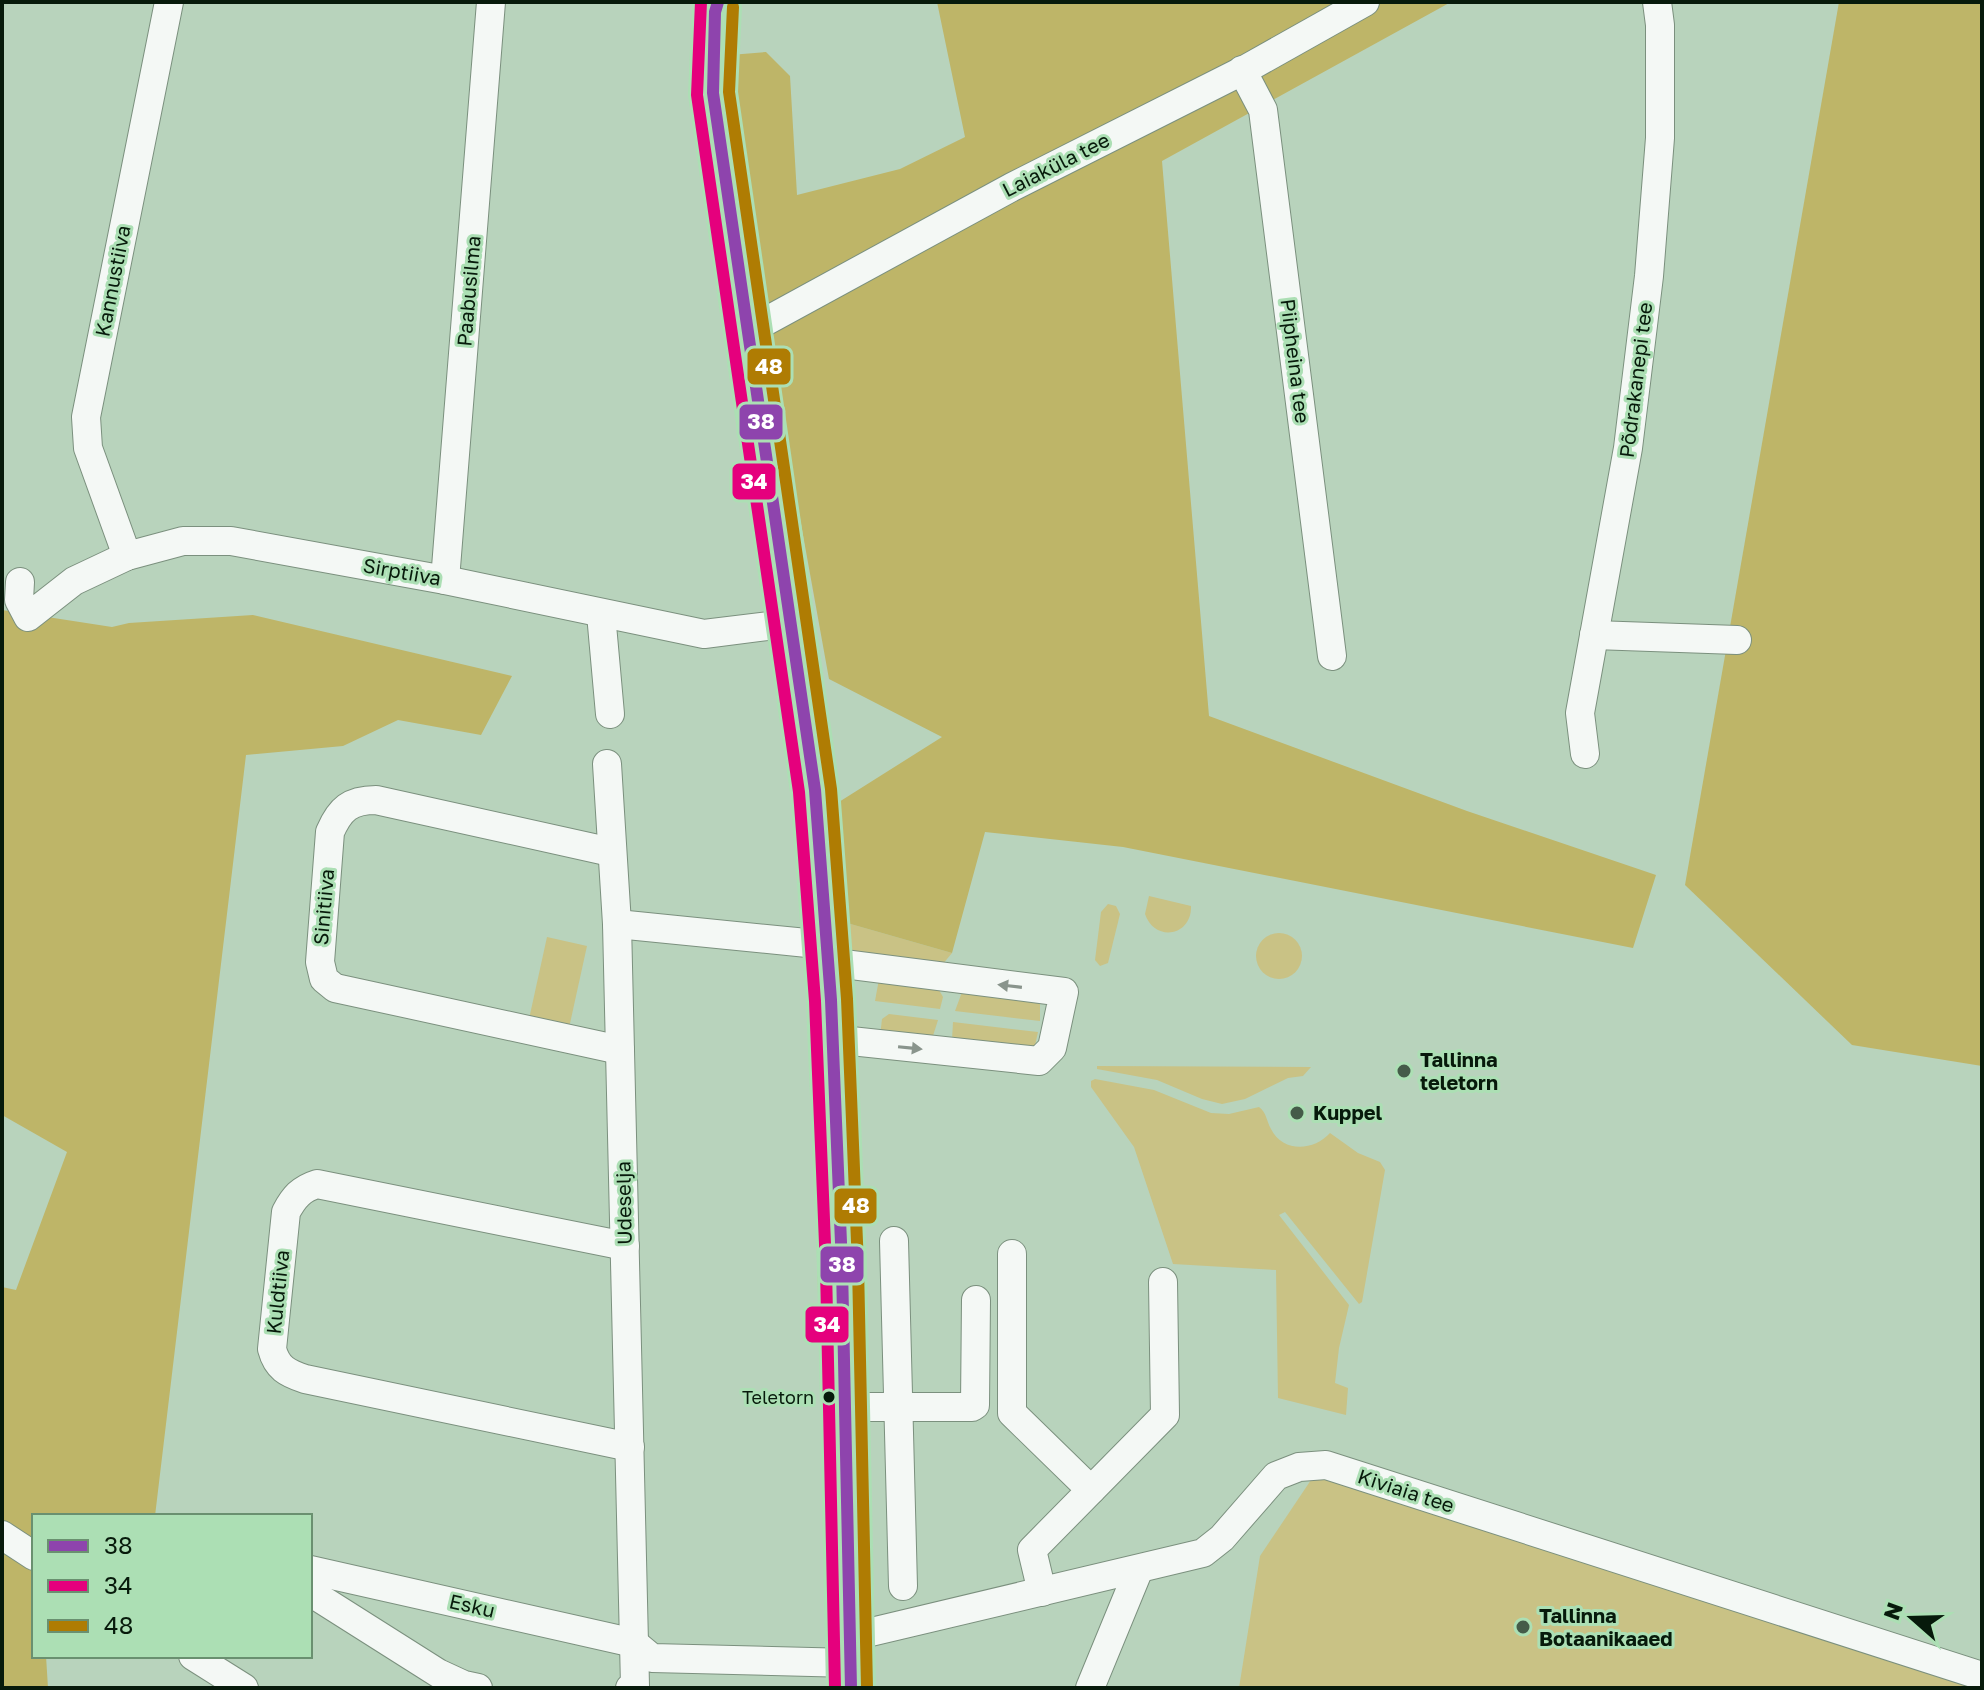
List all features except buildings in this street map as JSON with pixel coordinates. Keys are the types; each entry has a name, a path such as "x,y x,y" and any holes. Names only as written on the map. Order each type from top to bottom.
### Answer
{"main road":[{"path":"718,2 715,12 713,93 815,790 832,1039 846,1407 850,1663"}],"street":[{"name":"Kannustiiva","path":"127,556 88,448 86,417 169,2"},
{"name":"Paabusilma","path":"445,580 491,2"},
{"name":"Laiaküla tee","path":"748,331 1012,187 1242,70 1365,2"},
{"name":"Põdrakanepi tee","path":"1585,754 1580,713 1628,448 1649,276 1660,138 1660,25 1657,2"},
{"name":"Piipheina tee","path":"1242,70 1263,110 1332,656"},
{"name":"Sirptiiva","path":"20,582 19,600 28,617 74,581 127,556 183,541 231,541 445,580 704,634 792,623"},
{"path":"601,614 610,714"},
{"path":"1594,635 1737,640"},
{"name":"Udeselja","path":"607,764 617,924 634,1643"},
{"name":"Sinitiiva","path":"611,852 376,800 348,804 337,815 330,832 320,962 324,979 335,988 620,1050"},
{"path":"617,924 1064,992 1052,1048 1039,1061 832,1039"},
{"name":"Kuldtiiva","path":"625,1246 317,1184 303,1188 286,1212 272,1349 275,1362 287,1373 305,1379 630,1447"},
{"path":"894,1241 903,1586"},
{"path":"1012,1254 1012,1413 1091,1490"},
{"path":"1042,1592 1032,1550 1165,1415 1163,1282"},
{"path":"846,1407 975,1405 976,1300"},
{"name":"Kiviaia tee","path":"850,1663 1042,1592 1203,1553 1222,1538 1276,1476 1299,1467 1326,1465 1982,1676"},
{"path":"2,1535 32,1555"},
{"path":"1090,1688 1139,1569"},
{"name":"Esku","path":"312,1570 634,1643 652,1658 850,1663"},
{"path":"312,1593 438,1673 478,1688"},
{"path":"630,1688 635,1686 634,1643"},
{"path":"196,1658 244,1688"}],"shaded area":[{"path":"937,2 1451,2 1162,161 1209,716 1467,811 1656,875 1633,948 1123,847 985,832 952,953 847,923 831,807 942,737 829,679 733,147 730,55 766,52 790,76 797,195 900,169 965,137"},
{"path":"1839,2 1982,2 1982,1066 1852,1045 1685,885"},
{"path":"2,610 112,627 129,623 253,615 512,676 481,735 398,720 343,746 246,755 155,1514 32,1514 32,1658 46,1658 48,1688 2,1688 2,1287 16,1290 67,1152 2,1115"},
{"path":"831,808 847,923 952,953 942,965 852,958 841,948"},
{"path":"1149,896 1191,906 1186,924 1172,932 1157,929 1145,914"},
{"path":"1108,904 1116,906 1120,914 1108,963 1100,966 1095,960 1101,912"},
{"path":"1279,933 1288,934 1295,940 1301,947 1301,965 1295,972 1288,978 1279,979 1270,978 1263,972 1257,965 1256,956 1257,947 1263,940 1270,934"},
{"path":"547,937 587,946 569,1028 529,1019"},
{"path":"879,979 939,990 943,997 940,1009 875,1001"},
{"path":"962,992 1040,1000 1040,1021 955,1011"},
{"path":"889,1014 938,1020 932,1039 880,1036 882,1019"},
{"path":"953,1022 1038,1032 1034,1050 952,1040"},
{"path":"1097,1066 1311,1067 1303,1076 1288,1078 1245,1099 1222,1104 1157,1080 1097,1069"},
{"path":"1095,1079 1154,1090 1211,1113 1229,1114 1259,1107 1276,1137 1291,1146 1316,1143 1330,1133 1358,1153 1380,1162 1385,1170 1362,1302 1359,1304 1285,1212 1279,1215 1349,1305 1335,1383 1348,1388 1346,1415 1278,1398 1276,1270 1173,1264 1134,1147 1091,1087 1091,1081"},
{"path":"818,1088 830,1336 819,1333 813,1096"},
{"path":"826,1424 839,1494 836,1637 831,1645 826,1643 822,1425"},
{"name":"Tallinna Botaanikaaed","path":"1315,1474 1982,1688 1239,1688 1260,1556"}],"transit line":[{"name":"34","path":"701,2 697,95 799,792 815,1001 826,1268 835,1688"},
{"name":"38","path":"718,2 715,12 713,93 815,790 831,1000 842,1267 851,1688"},
{"name":"48","path":"733,7 729,92 831,789 847,999 858,1266 867,1688"}],"place":[{"name":"Tallinna teletorn","path":"1404,1071"},
{"name":"Kuppel","path":"1297,1113"},
{"name":"Teletorn","path":"829,1397"},
{"name":"Tallinna Botaanikaaed","path":"1523,1627"}]}
